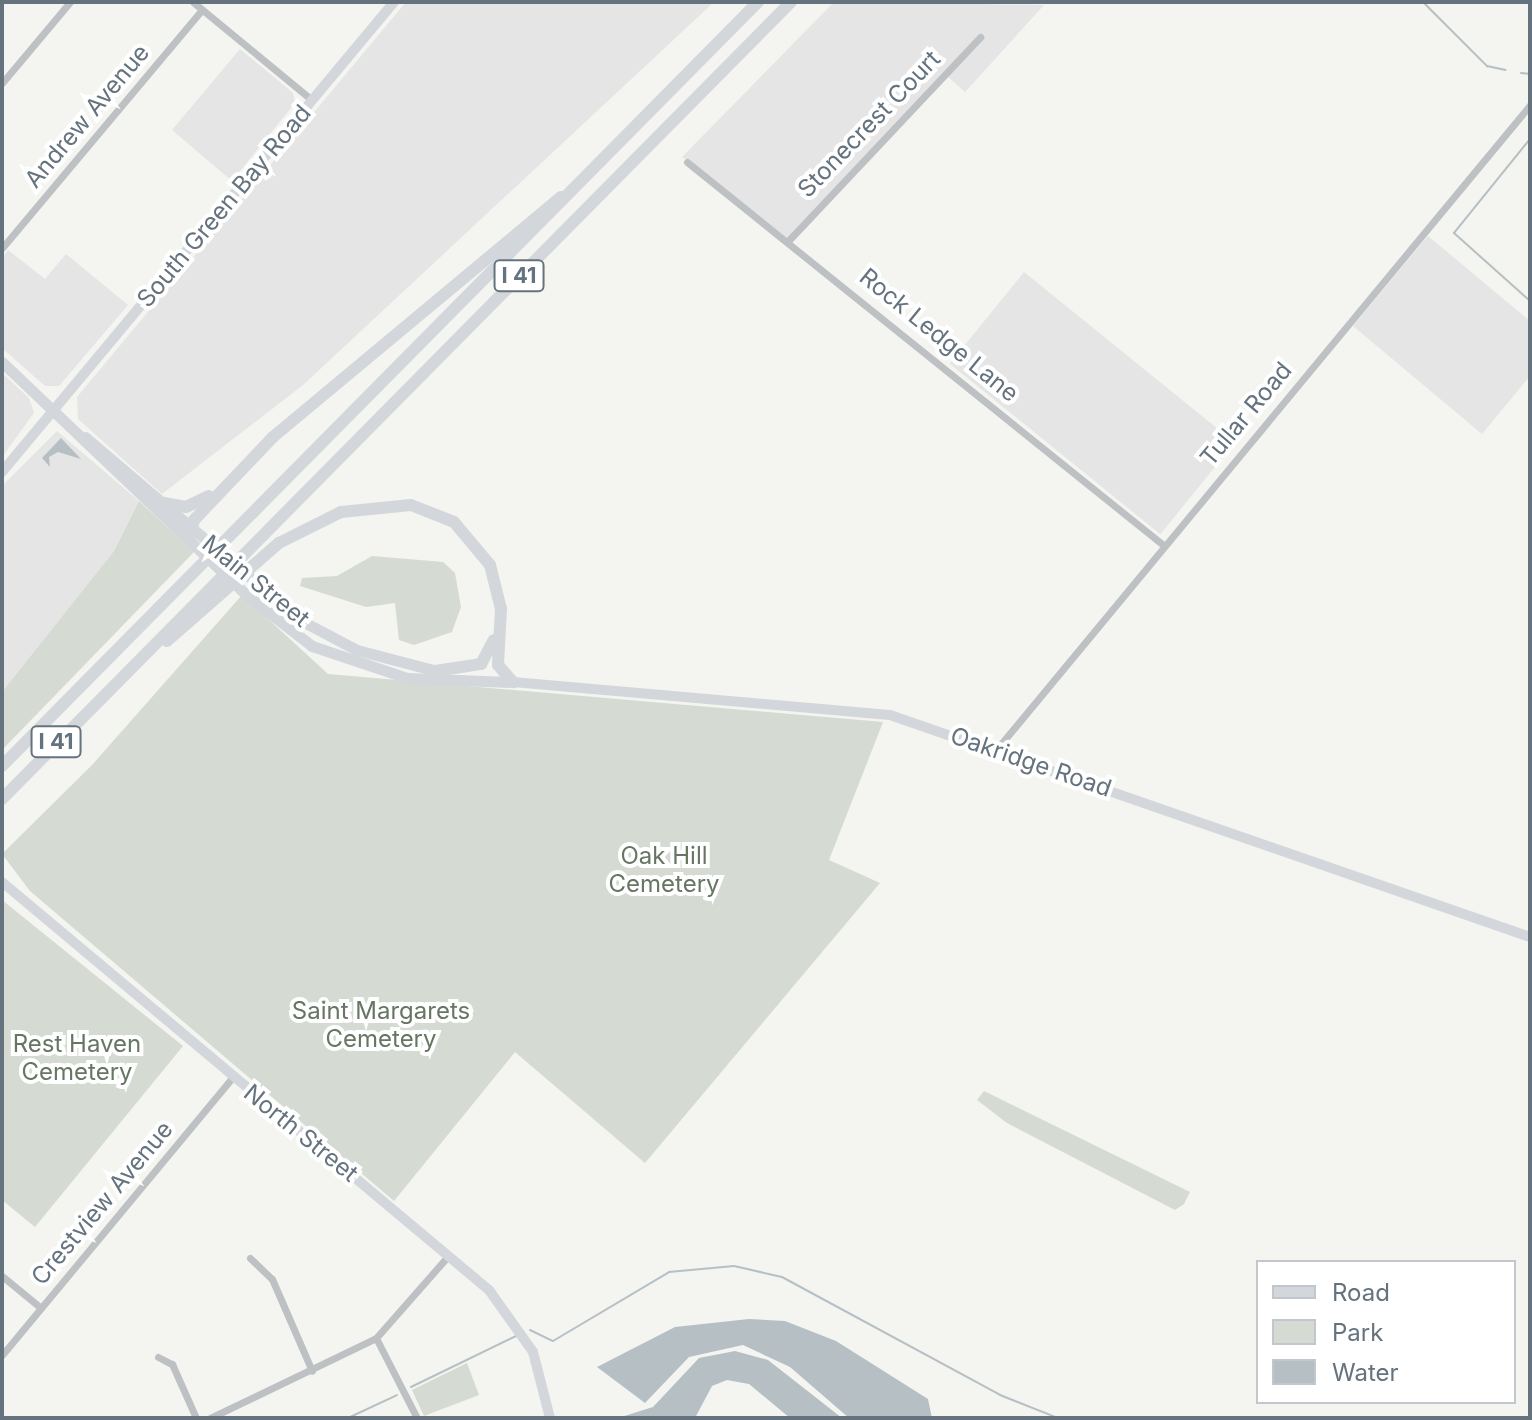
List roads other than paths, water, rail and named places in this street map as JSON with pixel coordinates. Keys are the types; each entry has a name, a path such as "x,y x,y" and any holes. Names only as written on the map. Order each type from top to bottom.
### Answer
{"highway":[{"name":"I 41","path":"2,766 758,2"},
{"name":"I 41","path":"2,799 111,685 251,554 791,2"},
{"path":"164,503 202,502 273,437 564,196"},
{"path":"189,533 273,437"},
{"path":"251,554 341,512 411,505 441,514 473,539 490,565 499,602 498,665 513,682"},
{"path":"435,671 471,669 486,659 499,602"}],"main road":[{"name":"Main Street","path":"2,362 189,533 276,621 325,652 407,678 513,682"},
{"name":"Main Street","path":"82,436 164,503 189,533 300,620 357,650 435,671 513,682"}],"street":[{"path":"2,83 70,2"},
{"path":"193,2 312,100"},
{"name":"South Green Bay Road","path":"2,472 394,2"},
{"name":"Andrew Avenue","path":"2,248 202,10"},
{"name":"Stonecrest Court","path":"789,240 980,37"},
{"name":"Tullar Road","path":"996,750 1162,544 1530,105"},
{"name":"Rock Ledge Lane","path":"687,162 789,240 1162,544"},
{"name":"Oakridge Road","path":"513,682 868,710 996,750 1530,937"},
{"name":"North Street","path":"2,882 448,1256 516,1321 541,1372 550,1418"},
{"name":"Crestview Avenue","path":"2,1355 233,1077"},
{"path":"210,1418 376,1338 448,1256"},
{"path":"250,1258 272,1279 312,1371"},
{"path":"2,1276 41,1308"},
{"path":"376,1338 417,1418"},
{"path":"158,1357 172,1364 196,1418"}],"water":[{"path":"61,438 81,459 58,452 49,457 50,467 42,458"},
{"path":"749,1319 785,1321 836,1341 928,1399 932,1418 849,1418 790,1367 743,1345 689,1357 645,1403 597,1367 675,1327"},
{"path":"735,1351 768,1360 842,1418 790,1418 749,1384 727,1380 712,1386 695,1418 618,1418 653,1407 699,1358"}],"waterway":[{"path":"1423,2 1487,66 1506,70"},
{"path":"1521,73 1530,74"},
{"path":"1530,139 1454,233 1530,301"},
{"path":"530,1330 553,1341 669,1272 734,1266 782,1277 1000,1395 1058,1418"},
{"path":"411,1387 518,1335"},
{"path":"348,1418 397,1395"}],"park label":[{"name":"Oak Hill Cemetery","path":"664,870"},
{"name":"Saint Margarets Cemetery","path":"381,1025"},
{"name":"Rest Haven Cemetery","path":"77,1058"}]}
